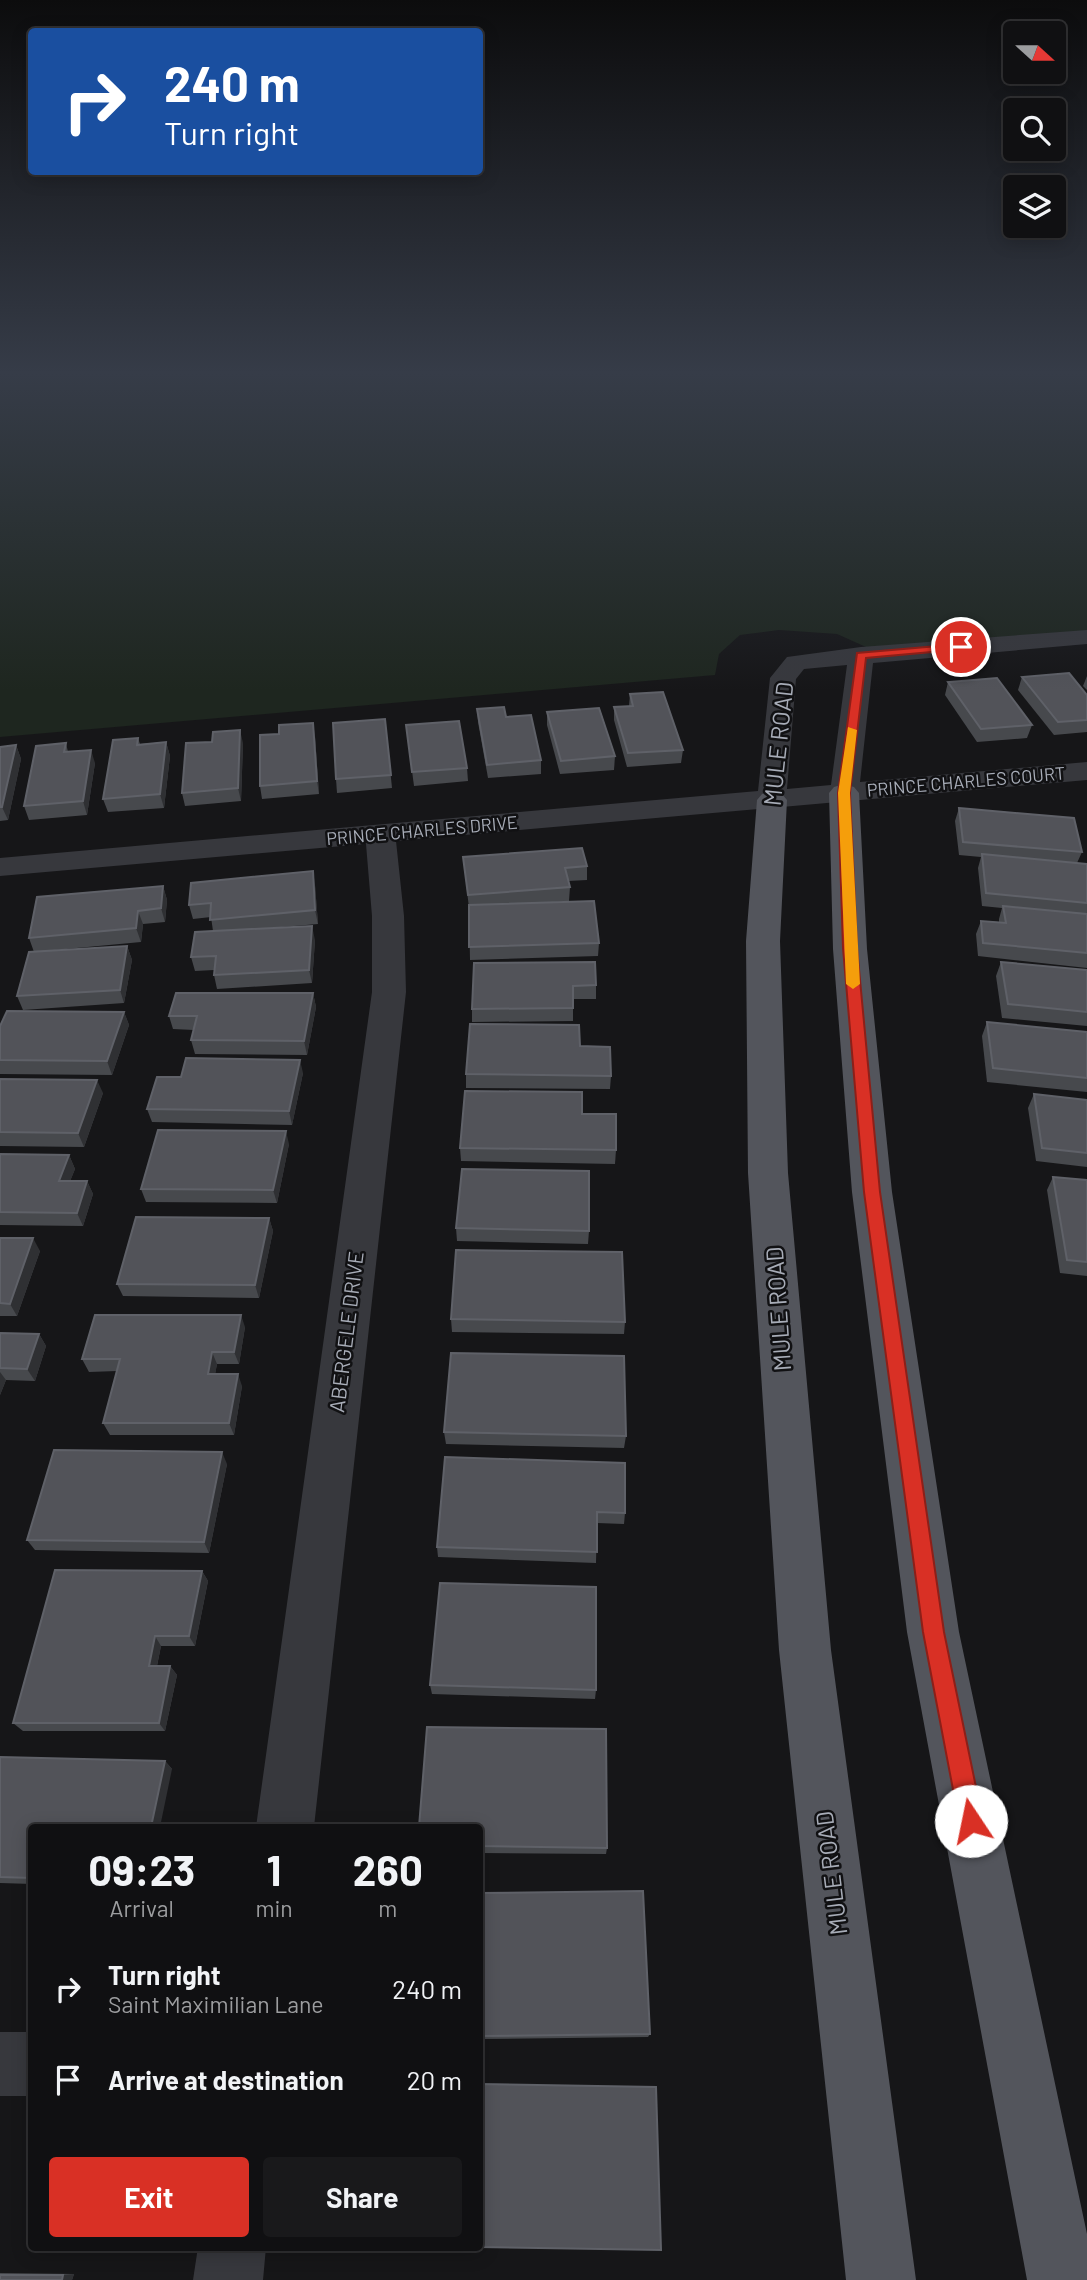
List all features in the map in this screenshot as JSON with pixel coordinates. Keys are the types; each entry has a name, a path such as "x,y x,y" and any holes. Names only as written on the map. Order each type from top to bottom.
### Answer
{"main road":[{"path":"844,793 850,948 872,1192 933,1632 1062,2280"},
{"name":"MULE ROAD","path":"772,800 764,940 768,1173 805,1650 881,2280"}],"street":[{"path":"844,793 861,655 1087,637"},
{"name":"MULE ROAD","path":"772,800 783,678 786,671 803,660 861,655"},
{"name":"PRINCE CHARLES COURT","path":"844,793 1087,771"},
{"name":"PRINCE CHARLES DRIVE","path":"0,867 844,793"},
{"name":"ABERGELE DRIVE","path":"285,1824 388,992 388,916 380,835"},
{"path":"0,2064 28,2064"},
{"path":"228,2280 232,2251"}],"shaded area":[{"path":"0,478 1087,478 1087,643 895,660 837,634 779,630 740,635 719,654 715,675 0,737"}],"building":[{"path":"1069,673 1087,695 1087,720 1058,722 1022,677"},
{"path":"997,678 1032,725 981,729 948,682"},
{"path":"663,692 683,750 628,753 614,707 633,706 630,694"},
{"path":"504,707 506,717 531,715 541,760 487,765 477,709"},
{"path":"599,708 615,756 561,761 547,712"},
{"path":"385,719 391,775 336,779 333,723"},
{"path":"459,721 467,768 412,772 406,725"},
{"path":"313,723 317,781 260,786 260,735 279,734 279,725"},
{"path":"240,730 238,788 182,793 186,743 212,742 213,732"},
{"path":"138,738 137,745 166,742 160,794 103,799 113,740"},
{"path":"66,743 64,752 91,750 83,801 24,806 36,746"},
{"path":"16,745 2,807 0,807 0,747"},
{"path":"959,808 1074,818 1082,852 963,842"},
{"path":"582,848 587,866 565,868 570,887 468,895 463,857"},
{"path":"982,854 1087,864 1087,903 986,893"},
{"path":"313,871 315,910 210,920 211,903 189,905 191,883"},
{"path":"163,886 161,908 138,911 136,928 29,938 37,897"},
{"path":"594,901 599,943 469,947 469,905"},
{"path":"1003,906 1087,914 1087,953 983,943 981,921 1006,923"},
{"path":"312,926 309,970 214,975 216,956 191,957 195,932"},
{"path":"127,946 120,990 17,996 29,952"},
{"path":"595,962 596,985 573,986 573,1008 472,1009 474,963"},
{"path":"1001,962 1087,970 1087,1012 1008,1004"},
{"path":"176,993 313,993 304,1041 191,1040 197,1016 169,1016"},
{"path":"7,1011 124,1012 107,1061 0,1060 0,1026"},
{"path":"987,1022 1087,1032 1087,1078 993,1068"},
{"path":"470,1024 579,1025 580,1046 610,1047 611,1076 466,1074"},
{"path":"186,1058 300,1060 289,1111 147,1109 157,1077 181,1077"},
{"path":"0,1079 97,1080 78,1133 0,1132"},
{"path":"465,1091 582,1092 582,1114 616,1114 616,1150 460,1148"},
{"path":"1034,1094 1087,1100 1087,1153 1042,1148"},
{"path":"158,1130 286,1131 273,1190 141,1189"},
{"path":"0,1154 69,1155 59,1181 87,1181 77,1213 0,1212"},
{"path":"462,1169 589,1171 589,1231 456,1228"},
{"path":"1053,1177 1087,1180 1087,1262 1067,1260"},
{"path":"136,1217 269,1218 255,1285 117,1284"},
{"path":"0,1238 33,1238 10,1304 0,1303"},
{"path":"456,1250 622,1252 625,1322 451,1319"},
{"path":"95,1315 241,1315 234,1352 212,1352 208,1374 238,1374 229,1423 103,1423 120,1359 82,1359"},
{"path":"0,1333 39,1334 27,1369 0,1368"},
{"path":"451,1353 624,1356 626,1436 444,1432"},
{"path":"54,1450 222,1452 204,1542 27,1540"},
{"path":"445,1457 625,1463 625,1513 597,1512 597,1552 437,1547"},
{"path":"55,1570 202,1571 189,1636 155,1636 149,1666 170,1666 159,1723 13,1723"},
{"path":"440,1583 596,1587 596,1690 430,1685"},
{"path":"427,1727 606,1729 607,1848 483,1846 483,1824 419,1824"},
{"path":"0,1757 165,1761 152,1824 28,1824 28,1878 0,1877"},
{"path":"643,1891 650,2034 483,2036 483,1893"},
{"path":"483,2084 656,2087 661,2250 483,2247"},
{"path":"0,2275 63,2275 62,2280 0,2280"}],"slow traffic":[{"path":"852,730 844,793 853,984"}],"route":[{"path":"961,647 861,655 844,793 850,948 872,1192 933,1632 971,1821"}]}
